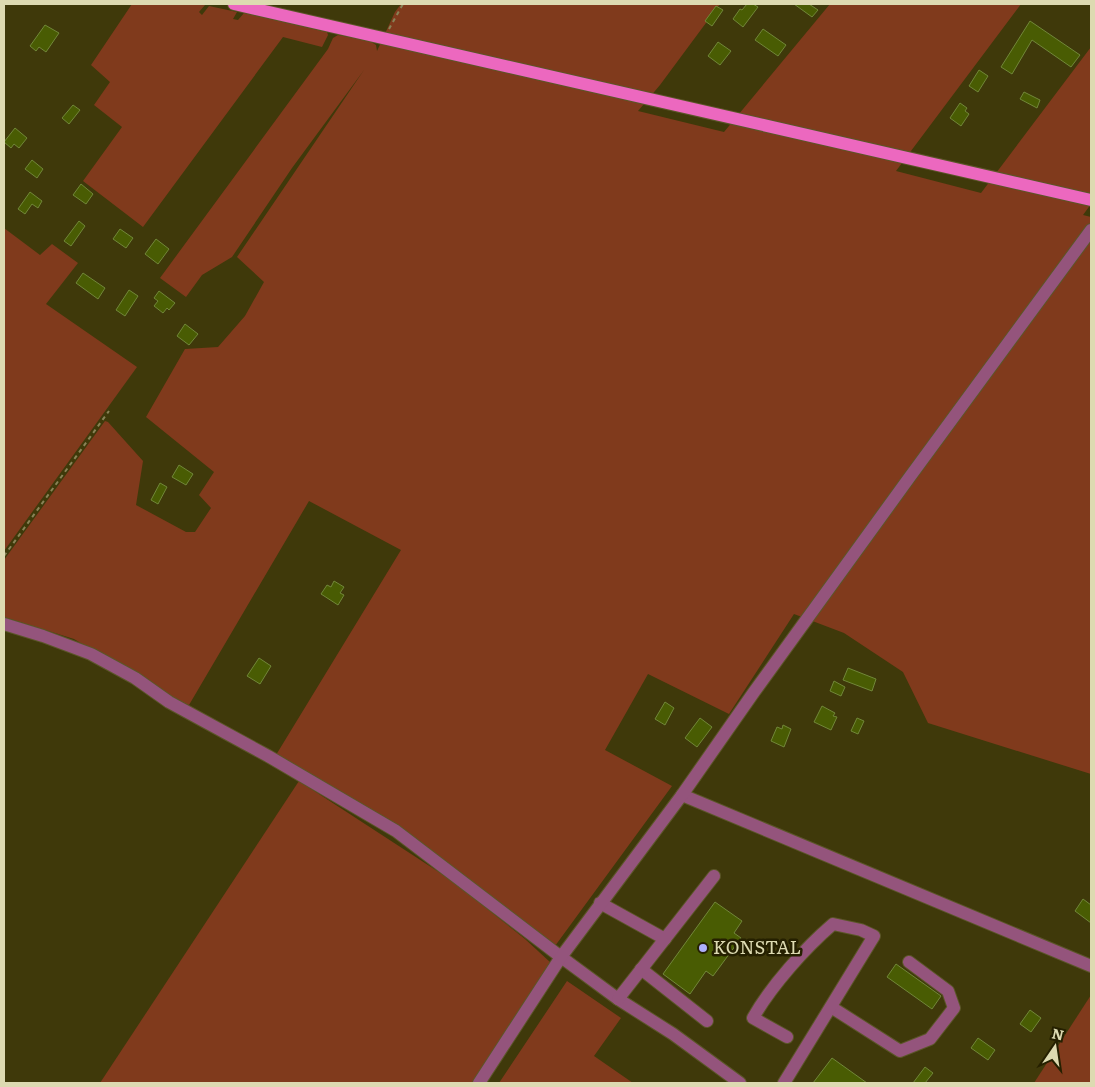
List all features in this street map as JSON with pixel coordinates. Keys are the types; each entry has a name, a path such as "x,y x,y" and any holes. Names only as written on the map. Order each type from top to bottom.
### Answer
{"main road":[{"path":"234,4 1091,200"}],"street":[{"path":"479,1083 561,958 600,903 682,795 754,692 1091,230"},
{"path":"4,624 91,654 135,678 169,702 268,756 396,831 561,958 618,999 673,1034 740,1083"},
{"path":"682,795 1091,966"},
{"path":"618,999 714,876"},
{"path":"600,903 665,938"},
{"path":"784,1083 874,936 861,930 833,924 812,942 760,1005 753,1018 787,1037"},
{"path":"831,1007 900,1051 930,1039 954,1008 948,992 909,962"},
{"path":"641,970 707,1021"}],"path":[{"path":"386,38 403,4"},
{"path":"4,556 109,411"}],"shaded area":[{"path":"132,4 201,4 205,5 199,12 202,15 209,6 237,12 233,19 238,20 244,13 327,32 328,35 322,47 283,37 143,227 83,181 122,127 94,105 110,82 91,65"},
{"path":"401,4 720,4 660,85 638,111 724,132 830,4 1021,4 896,171 981,193 1091,47 1091,204 1083,215 1091,217 1091,774 928,723 903,672 844,633 794,614 729,714 648,674 605,750 672,786 555,946 276,755 401,550 309,501 189,705 173,699 74,639 4,617 4,560 105,421 143,461 136,505 186,532 195,532 211,508 199,495 214,472 146,417 185,349 218,347 245,316 264,282 237,257 364,70 292,168 232,257 202,275 186,297 160,278 328,49 333,38 338,35 370,41 376,45 377,51 395,12"},
{"path":"4,228 40,255 52,244 78,263 46,304 137,367 4,551"},
{"path":"299,781 451,880 525,939 551,963 472,1083 100,1083"},
{"path":"567,981 621,1018 594,1056 633,1083 499,1083"},
{"path":"1091,995 1091,1083 1034,1083"}],"building":[{"path":"747,4 753,4 758,7 743,27 733,19 740,9 742,10"},
{"path":"794,4 809,4 818,10 812,17"},
{"path":"716,6 723,10 712,26 705,21"},
{"path":"1030,21 1080,55 1071,67 1032,40 1012,74 1001,67"},
{"path":"45,25 59,33 46,52 39,47 36,51 30,46"},
{"path":"763,29 786,45 778,56 755,40"},
{"path":"718,42 731,51 720,65 708,56"},
{"path":"979,70 988,76 978,92 969,86"},
{"path":"1024,92 1040,100 1037,108 1020,99"},
{"path":"960,103 967,108 965,111 969,114 961,126 950,118"},
{"path":"73,105 80,110 69,124 62,118"},
{"path":"15,128 27,138 19,148 14,144 11,148 4,142"},
{"path":"32,160 43,169 37,178 25,169"},
{"path":"81,184 93,194 86,204 73,195"},
{"path":"30,192 42,201 38,208 32,204 25,214 18,209"},
{"path":"79,221 85,226 71,246 64,241"},
{"path":"120,229 133,238 126,248 113,239"},
{"path":"156,239 169,249 158,264 145,254"},
{"path":"83,273 105,288 98,299 76,283"},
{"path":"129,290 138,296 125,316 116,310"},
{"path":"159,291 175,303 169,310 167,308 163,313 154,306 158,301 154,298"},
{"path":"185,324 198,334 189,345 177,336"},
{"path":"179,465 193,474 186,485 172,477"},
{"path":"160,483 167,487 158,504 151,500"},
{"path":"334,581 344,587 340,593 344,595 338,605 321,594 327,585 331,587"},
{"path":"259,658 271,666 260,684 247,676"},
{"path":"848,668 876,679 872,691 843,680"},
{"path":"834,681 845,687 841,696 830,691"},
{"path":"665,702 674,708 665,725 655,719"},
{"path":"822,706 835,713 833,716 837,717 831,730 814,722"},
{"path":"700,718 712,727 697,747 685,738"},
{"path":"857,718 864,721 858,734 851,731"},
{"path":"783,725 791,729 784,747 771,741 777,727 782,729"},
{"path":"1083,899 1091,905 1091,923 1075,911"},
{"name":"KONSTAL","path":"715,902 742,921 734,933 741,938 713,976 706,971 690,994 663,974"},
{"path":"896,964 941,996 932,1009 887,977"},
{"path":"1030,1010 1041,1018 1031,1032 1020,1024"},
{"path":"978,1038 995,1050 988,1060 971,1048"},
{"path":"832,1058 867,1083 813,1083"},
{"path":"925,1067 933,1073 925,1083 913,1083"}],"place":[{"name":"KONSTAL","path":"703,948"}]}
